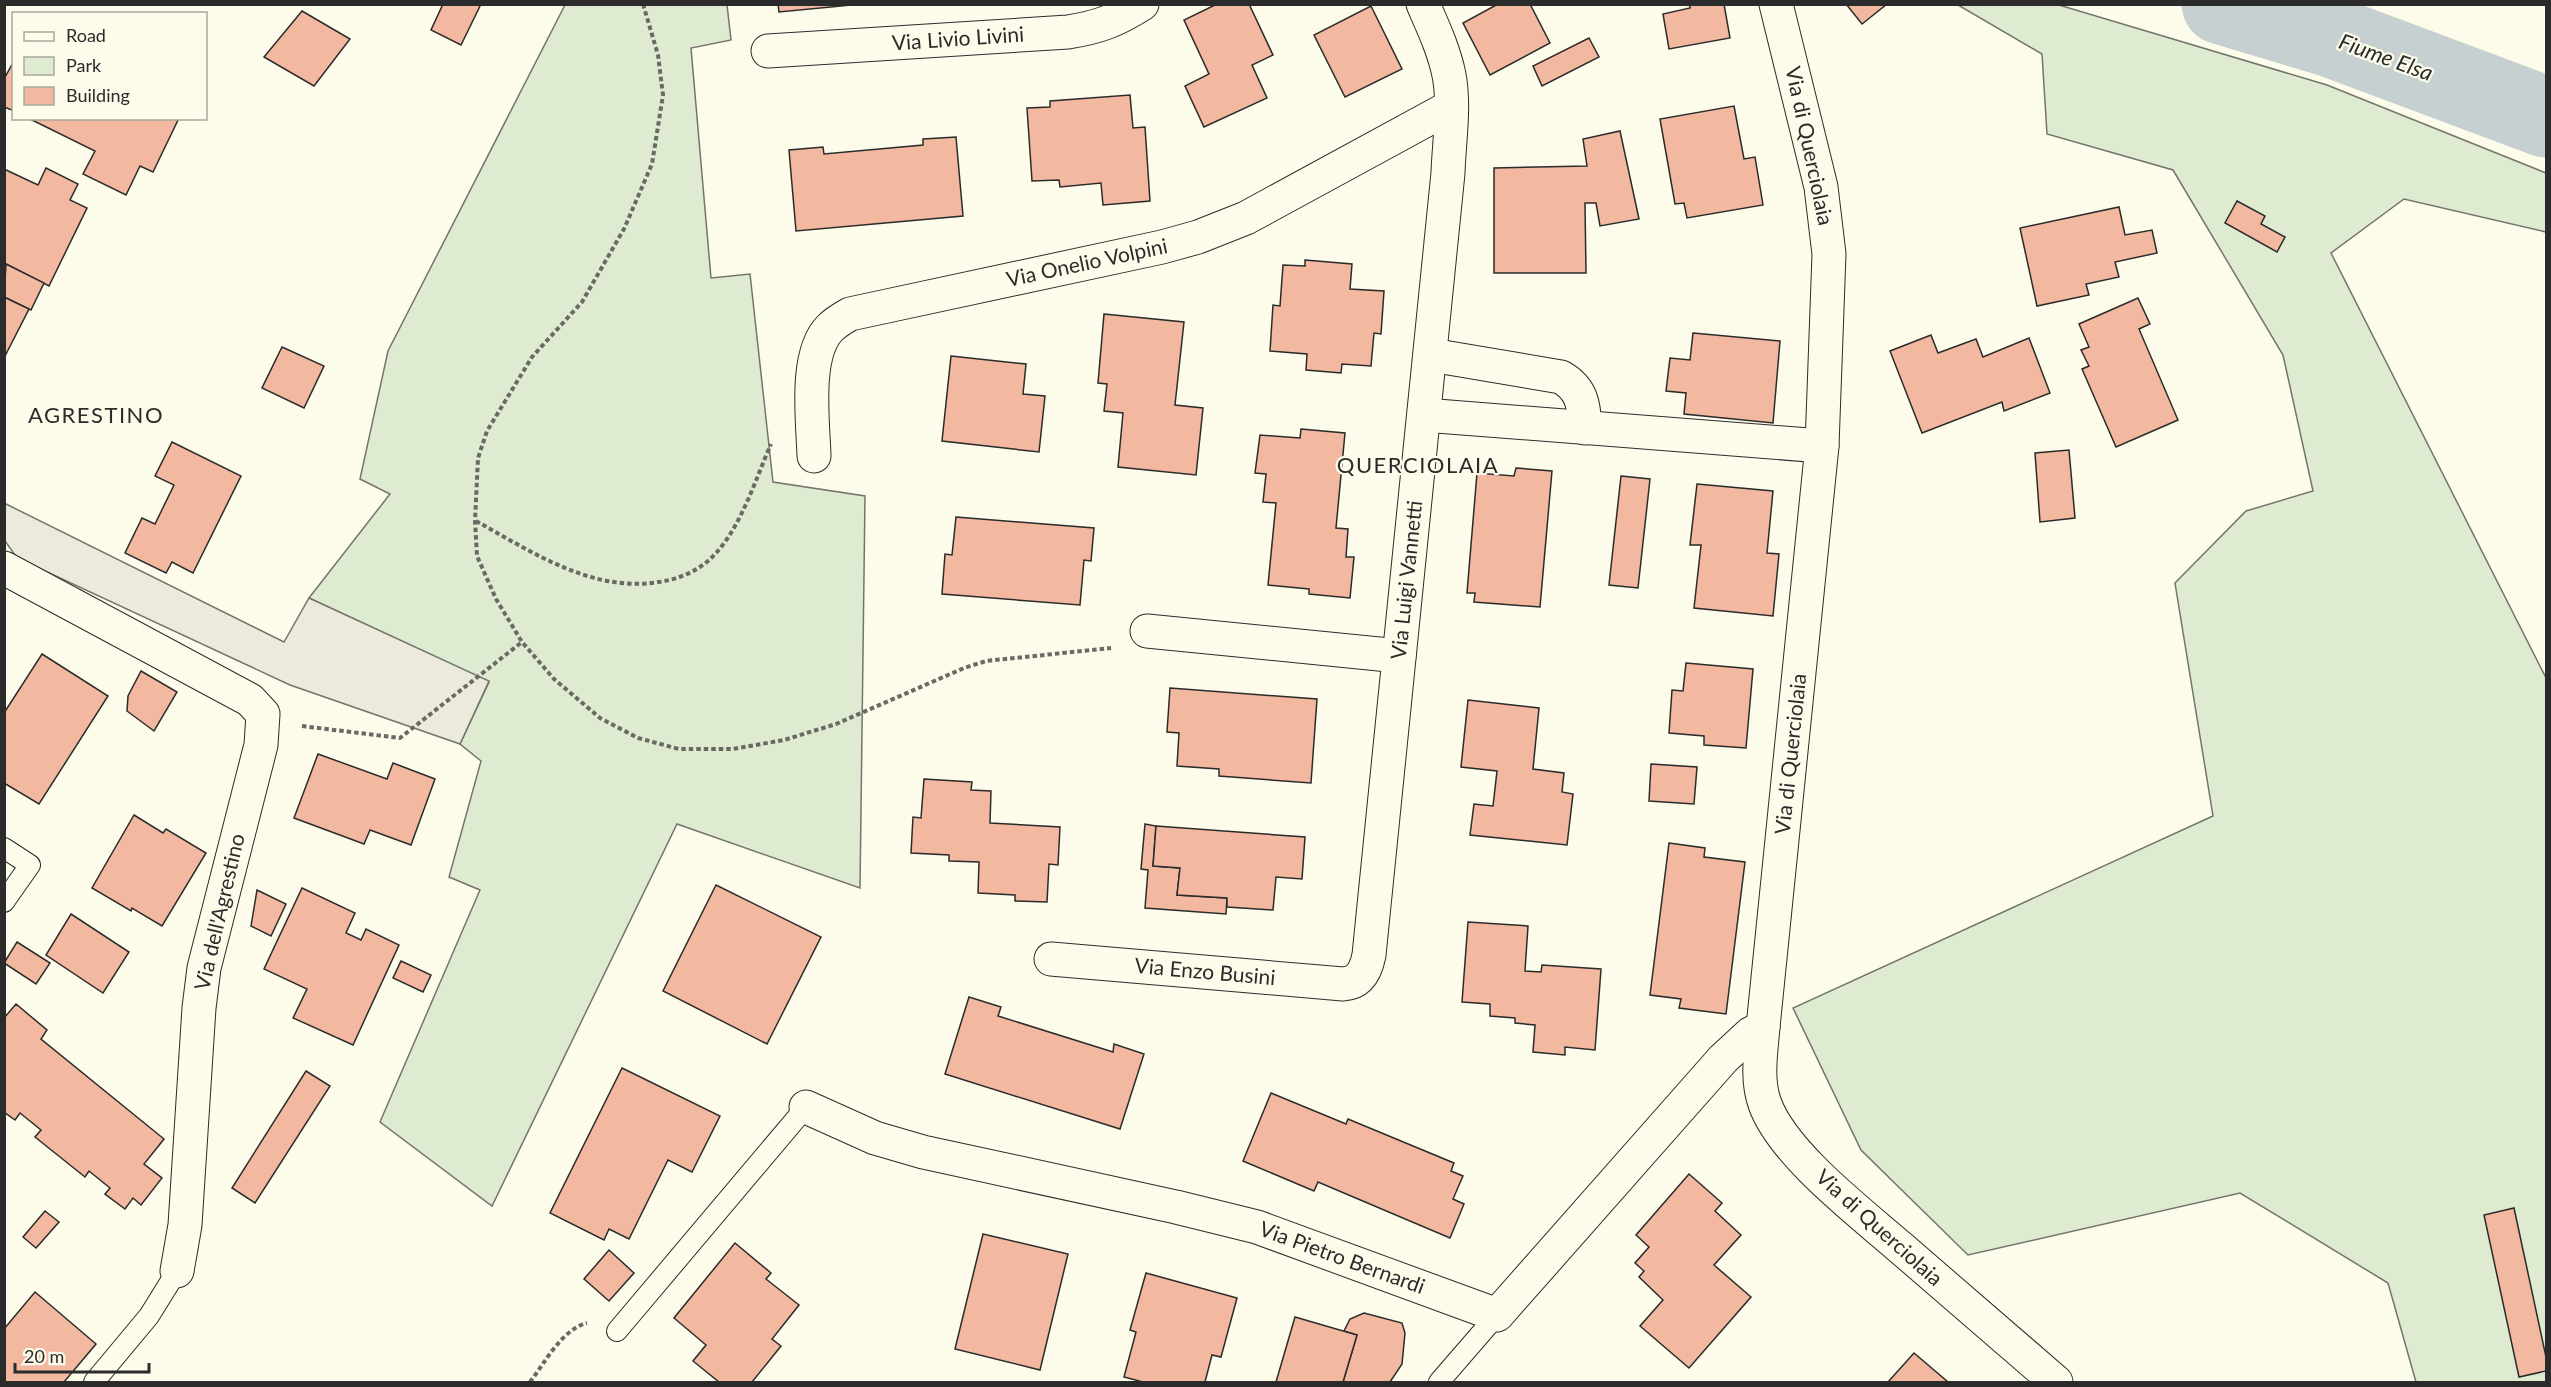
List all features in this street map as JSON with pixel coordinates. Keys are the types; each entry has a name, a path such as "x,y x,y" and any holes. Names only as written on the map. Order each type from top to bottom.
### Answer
{"street":[{"name":"Via Livio Livini","path":"768,51 1068,32 1109,23 1142,4"},
{"name":"Via Luigi Vannetti","path":"1359,978 1366,969 1369,955 1445,212 1450,107 1449,76 1445,59 1423,4"},
{"name":"Via di Querciolaia","path":"1776,4 1821,187 1828,234 1827,352 1822,446 1763,1027 1760,1078 1765,1103 1771,1118 1791,1144 1833,1189 2056,1383"},
{"name":"Via Onelio Volpini","path":"814,456 813,377 819,349 829,328 849,314 1162,248 1198,237 1246,218 1450,107"},
{"path":"1431,355 1561,378 1575,387 1579,394 1585,428"},
{"path":"1425,416 1822,446"},
{"path":"4,568 250,700 260,709 264,721"},
{"path":"1146,631 1399,656"},
{"name":"Via dell'Agrestino","path":"177,1271 185,1226 199,1008 204,969 261,745 264,721"},
{"name":"Via Enzo Busini","path":"1051,959 1342,984 1359,978"},
{"path":"1497,1315 1723,1059 1750,1034 1763,1027"},
{"name":"Via Pietro Bernardi","path":"806,1107 875,1138 923,1152 1257,1227 1497,1315"}],"lane":[{"path":"4,848 30,865 4,902"},
{"path":"617,1331 806,1107"},
{"name":"Via dell'Agrestino","path":"94,1383 149,1316 177,1271"},
{"path":"1439,1383 1497,1315"}],"path":[{"path":"643,4 658,55 663,95 652,164 624,229 582,302 532,357 487,431 478,458 475,521 477,556 496,599 522,642 554,679 600,718 638,738 679,749 733,748 784,740 836,724 964,668 986,661 1122,647 1146,631"},
{"path":"475,521 567,568 610,584 648,584 681,577 706,563 716,553 735,524 780,427 788,418 812,405"},
{"path":"264,721 400,738 522,642"},
{"path":"530,1383 574,1329 583,1324 592,1323 617,1331"}],"green space":[{"path":"565,5 727,5 731,40 691,48 711,278 750,274 773,482 865,496 860,888 677,824 492,1206 380,1122 480,890 449,877 481,761 460,744 489,682 309,598 390,494 360,479 388,351"},
{"path":"1958,5 2059,5 2327,85 2546,173 2546,232 2404,199 2331,253 2546,678 2546,1382 2416,1382 2388,1283 2240,1193 1968,1255 1861,1150 1793,1008 2213,816 2175,583 2246,511 2313,491 2283,355 2173,170 2047,134 2042,54"}],"shaded area":[{"path":"4,503 284,642 309,598 489,681 460,744 290,685 17,558 5,541"}],"building":[{"path":"443,4 481,4 461,45 431,30"},
{"path":"778,4 862,4 779,12"},
{"path":"1217,4 1249,4 1273,55 1252,65 1267,98 1204,127 1185,86 1209,74 1184,20"},
{"path":"1498,4 1530,4 1550,43 1490,75 1463,23"},
{"path":"1690,4 1724,4 1730,38 1669,49 1663,14 1690,8"},
{"path":"1846,4 1887,4 1862,24"},
{"path":"1371,6 1402,69 1345,97 1314,35"},
{"path":"302,11 350,39 314,86 264,57"},
{"path":"1589,38 1599,57 1542,86 1533,66"},
{"path":"12,65 12,110 4,107 4,79"},
{"path":"1130,95 1133,128 1145,127 1150,201 1103,205 1101,183 1060,187 1059,180 1032,181 1027,108 1050,107 1050,101"},
{"path":"1734,106 1744,159 1755,157 1763,205 1687,218 1684,203 1675,204 1660,119"},
{"path":"32,120 178,120 153,172 140,166 126,195 83,174 95,151"},
{"path":"1620,131 1639,219 1600,226 1596,203 1585,203 1586,273 1494,273 1494,168 1587,166 1583,139"},
{"path":"956,137 963,216 796,231 789,150 823,147 824,154 923,145 923,139"},
{"path":"46,168 78,184 70,200 87,208 49,286 6,264 4,267 4,169 38,185"},
{"path":"2237,201 2265,216 2261,224 2285,237 2277,252 2225,223"},
{"path":"2119,207 2125,235 2152,230 2157,253 2115,262 2119,277 2086,284 2089,295 2037,306 2020,228"},
{"path":"1305,260 1352,264 1350,289 1384,291 1381,334 1374,333 1371,366 1342,364 1341,373 1306,370 1307,354 1270,351 1273,305 1280,306 1283,265 1305,266"},
{"path":"6,264 44,283 31,310 4,297"},
{"path":"4,297 29,309 4,358"},
{"path":"2138,298 2150,324 2139,329 2178,420 2116,447 2082,369 2089,366 2081,350 2089,347 2079,324"},
{"path":"1104,314 1184,322 1175,405 1203,408 1196,475 1118,467 1123,413 1104,411 1107,384 1098,383"},
{"path":"1693,333 1780,341 1773,423 1684,414 1686,393 1666,391 1670,358 1690,360"},
{"path":"1931,335 1938,353 1976,339 1983,357 2029,338 2050,393 2004,411 2002,402 1922,433 1890,351"},
{"path":"282,347 324,366 304,408 262,388"},
{"path":"951,356 1026,364 1023,394 1045,396 1039,452 942,441"},
{"path":"1301,429 1345,433 1336,528 1348,529 1346,557 1354,557 1350,598 1309,594 1309,589 1268,585 1276,503 1263,502 1266,474 1255,473 1260,435 1300,438"},
{"path":"172,442 241,476 193,573 172,562 166,573 125,553 142,518 155,524 174,485 155,476"},
{"path":"2069,450 2075,518 2040,522 2035,453"},
{"path":"1516,468 1552,471 1540,607 1474,602 1475,593 1467,593 1477,473 1514,476"},
{"path":"1621,476 1650,479 1638,588 1609,585"},
{"path":"1697,484 1773,491 1767,553 1779,554 1773,616 1694,608 1701,545 1690,545"},
{"path":"956,517 1094,528 1091,561 1084,560 1080,605 942,594 945,554 952,555"},
{"path":"42,654 108,696 39,804 4,783 4,713"},
{"path":"1686,663 1753,669 1746,748 1704,745 1704,736 1669,733 1672,690 1683,691"},
{"path":"141,671 177,692 154,731 127,711 128,696"},
{"path":"1170,688 1317,699 1311,783 1219,776 1219,769 1177,766 1179,733 1167,732"},
{"path":"1468,700 1539,708 1533,769 1564,773 1562,792 1573,794 1567,845 1470,835 1474,804 1493,806 1497,771 1461,767"},
{"path":"318,754 387,779 393,763 435,779 411,845 370,830 364,844 294,818"},
{"path":"1651,764 1697,767 1694,804 1649,801"},
{"path":"924,779 972,782 971,790 991,791 990,823 1060,827 1058,865 1049,864 1047,902 1015,901 1015,895 978,893 979,862 949,861 949,855 911,853 913,817 921,818"},
{"path":"134,815 163,833 166,829 206,853 162,926 92,888"},
{"path":"1145,824 1156,826 1153,866 1180,868 1177,895 1227,898 1226,914 1145,908 1148,870 1141,869"},
{"path":"1156,826 1305,837 1302,879 1276,877 1273,910 1227,907 1227,898 1177,895 1180,868 1153,866"},
{"path":"1669,843 1705,848 1704,857 1745,862 1726,1014 1679,1008 1681,999 1650,995"},
{"path":"716,885 821,937 767,1044 663,991"},
{"path":"302,888 355,913 346,933 361,940 366,929 399,945 353,1045 293,1018 307,989 264,969"},
{"path":"257,890 286,904 271,936 251,926"},
{"path":"71,914 129,952 103,993 46,955"},
{"path":"1468,922 1528,926 1525,971 1541,972 1542,965 1601,969 1595,1050 1565,1047 1565,1055 1533,1052 1535,1025 1515,1023 1515,1018 1490,1016 1490,1004 1462,1002"},
{"path":"17,942 50,963 36,984 4,963"},
{"path":"401,961 431,975 423,992 393,978"},
{"path":"969,997 1001,1007 998,1016 1113,1052 1114,1044 1144,1054 1120,1129 945,1074"},
{"path":"16,1004 47,1030 41,1039 164,1139 144,1164 162,1178 141,1205 133,1198 125,1209 105,1194 110,1188 89,1171 85,1177 35,1137 41,1130 20,1113 15,1120 4,1112 4,1018"},
{"path":"622,1068 720,1116 692,1172 668,1160 629,1239 609,1229 604,1240 550,1213"},
{"path":"306,1071 330,1086 255,1203 232,1188"},
{"path":"1271,1093 1346,1124 1348,1119 1454,1163 1451,1171 1463,1176 1453,1199 1464,1204 1450,1238 1318,1182 1314,1191 1243,1161"},
{"path":"1689,1174 1722,1203 1715,1211 1741,1235 1714,1265 1751,1297 1689,1368 1640,1326 1663,1300 1639,1277 1644,1271 1635,1263 1649,1247 1636,1235"},
{"path":"2514,1208 2546,1357 2546,1371 2519,1377 2484,1215"},
{"path":"45,1211 59,1222 36,1248 23,1237"},
{"path":"983,1234 1068,1254 1040,1370 955,1349"},
{"path":"735,1243 771,1273 766,1279 799,1305 772,1339 781,1346 752,1382 719,1382 693,1361 706,1345 674,1318"},
{"path":"609,1250 634,1273 609,1301 584,1279"},
{"path":"1146,1273 1237,1298 1221,1357 1212,1355 1205,1382 1143,1382 1124,1377 1136,1332 1130,1330"},
{"path":"35,1292 96,1344 64,1382 4,1382 4,1329"},
{"path":"1364,1313 1402,1323 1405,1333 1402,1364 1390,1382 1343,1382 1357,1335 1344,1331 1350,1319"},
{"path":"1295,1317 1357,1335 1343,1382 1276,1382"},
{"path":"1914,1353 1948,1382 1888,1382"}],"waterway":[{"name":"Fiume Elsa","path":"2222,4 2332,37 2546,117"}],"district":[{"name":"AGRESTINO","path":"96,415"},
{"name":"QUERCIOLAIA","path":"1418,465"}]}
